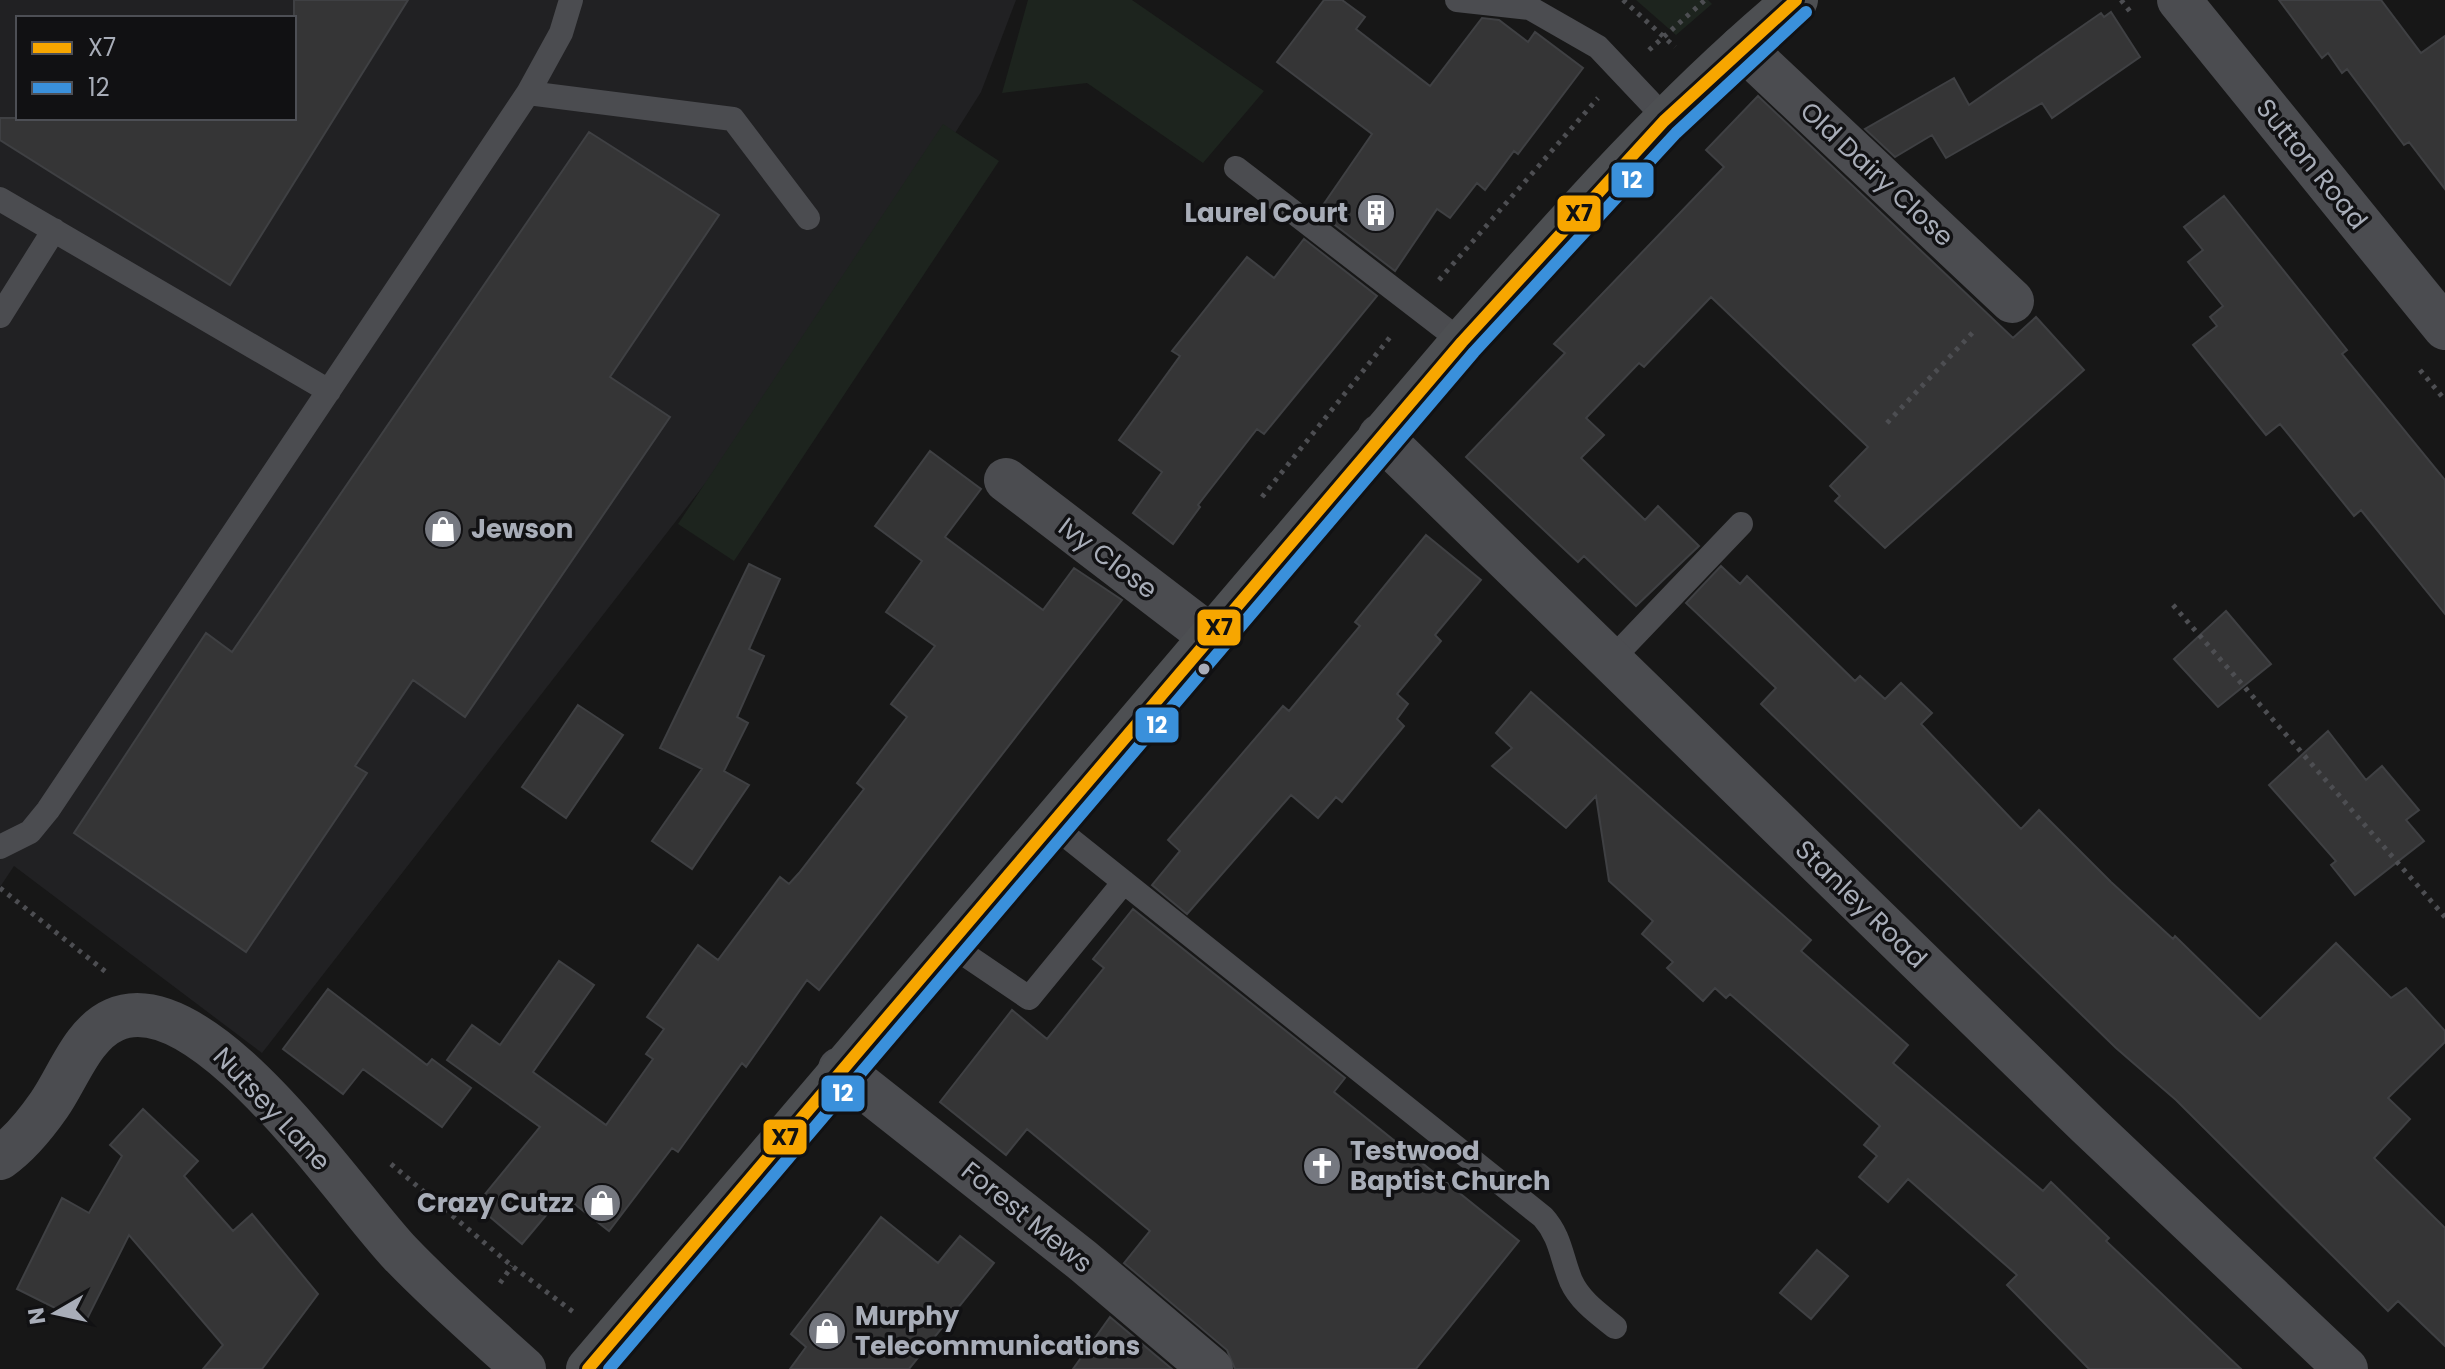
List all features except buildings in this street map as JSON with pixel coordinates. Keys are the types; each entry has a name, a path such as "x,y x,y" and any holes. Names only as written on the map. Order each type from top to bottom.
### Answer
{"main road":[{"path":"600,1355 840,1069 1462,342 1608,177 1707,78 1796,0"}],"street":[{"name":"Sutton Road","path":"2179,0 2445,328"},
{"name":"Old Dairy Close","path":"1742,47 2009,298"},
{"name":"Stanley Road","path":"1380,436 2087,1124 2346,1369"},
{"name":"Ivy Close","path":"1006,480 1210,636"},
{"path":"0,1158 27,1134 102,1026 134,1014"},
{"name":"Nutsey Lane","path":"134,1014 175,1023 213,1045 282,1112 399,1252 524,1369"},
{"name":"Forest Mews","path":"840,1069 1082,1260 1211,1369"}],"lane":[{"path":"0,847 30,832 48,810 528,93 561,33 571,0"},
{"path":"1457,0 1530,8 1598,47 1666,119"},
{"path":"528,93 733,119 808,218"},
{"path":"1236,168 1462,342"},
{"path":"0,199 329,391"},
{"path":"0,316 54,230"},
{"path":"1611,660 1741,524"},
{"path":"1050,823 1543,1217 1561,1242 1571,1280 1579,1294 1615,1327"},
{"path":"948,943 1029,998 1124,882"}],"path":[{"path":"1623,0 1707,78"},
{"path":"1887,423 2009,298"},
{"path":"2173,605 2445,917"},
{"path":"0,888 122,985 134,1014"},
{"path":"385,1159 512,1266 600,1355"}],"shaded area":[{"path":"0,0 1016,0 981,92 885,244 827,327 262,1053 14,866 0,887"},
{"path":"1028,0 1132,0 1264,91 1203,163 1087,83 1002,93"},
{"path":"1636,0 1708,0 1712,4 1676,35"},
{"path":"943,124 999,161 734,561 678,524"}],"transit line":[{"name":"X7","path":"588,1369 1462,342 1664,121 1796,0"},
{"name":"12","path":"609,1369 1474,352 1676,133 1806,12"}],"place":[{"name":"Laurel Court","path":"1376,213"},
{"name":"Jewson","path":"443,529"},
{"name":"Testwood Baptist Church","path":"1322,1166"},
{"name":"Crazy Cutzz","path":"602,1203"},
{"name":"Murphy Telecommunications","path":"827,1331"}]}
